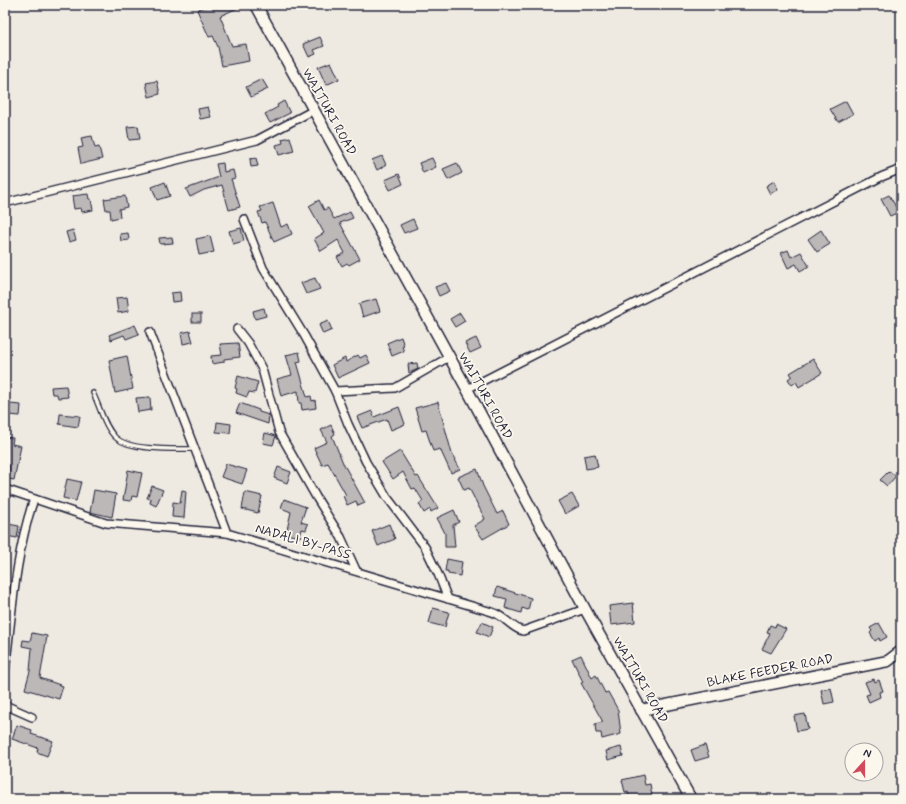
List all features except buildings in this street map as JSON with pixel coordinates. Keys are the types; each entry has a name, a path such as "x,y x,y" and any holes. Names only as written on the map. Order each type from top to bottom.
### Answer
{"main road":[{"name":"WAITURI ROAD","path":"256,5 467,389 585,609 691,799"},
{"name":"BLAKE FEEDER ROAD","path":"641,710 888,661 901,651"}],"street":[{"path":"5,204 258,140 314,110"},
{"path":"467,389 881,177 901,169"},
{"path":"244,219 263,268 304,335 335,391 348,424 366,462 387,497 425,547 448,599"},
{"path":"237,329 248,343 262,369 278,432 312,491 341,537 356,570"},
{"path":"150,332 228,533"},
{"path":"335,391 395,388 449,357"},
{"name":"NADALI BY-PASS","path":"5,489 106,523 228,533 356,570 499,614 515,628 523,631 585,609"},
{"path":"5,672 14,594 26,522 34,499"},
{"path":"5,705 32,717"}],"lane":[{"path":"93,393 106,422 117,438 125,443 154,448 195,449"}]}
